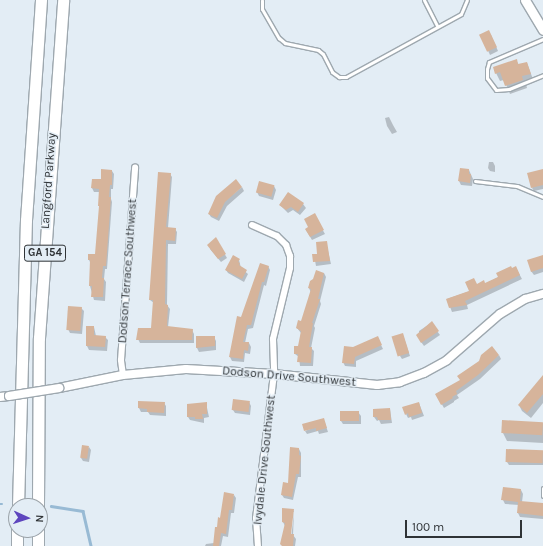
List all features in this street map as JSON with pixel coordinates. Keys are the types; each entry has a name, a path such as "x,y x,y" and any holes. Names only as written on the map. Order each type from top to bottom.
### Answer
{"highway":[{"name":"Langford Parkway","path":"18,498 26,220 41,0"},
{"name":"Langford Parkway","path":"38,498 39,338 63,0"}],"main road":[{"path":"525,0 543,30"}],"street":[{"name":"Dodson Terrace Southwest","path":"123,375 121,360 135,168"},
{"name":"Ivydale Drive Southwest","path":"252,225 277,236 286,246 290,256 290,268 273,339 274,374 256,518 258,546"},
{"name":"Dodson Drive Southwest","path":"0,398 123,375 186,369 274,374 376,385 400,382 424,373 447,360 500,314 525,299 543,294"}],"lane":[{"path":"262,0 262,9 279,38 285,43 318,50 323,54 332,72 339,77 346,77 461,14 467,0"},
{"path":"424,0 437,26"},
{"path":"543,39 489,62 487,78 496,90 509,89 543,75"},
{"path":"475,181 516,186 543,197"},
{"path":"543,488 543,496"}],"building":[{"path":"489,30 497,47 487,52 479,35"},
{"path":"517,59 518,64 527,62 531,74 522,76 523,80 505,86 500,72 495,74 493,67"},
{"path":"460,168 469,169 469,174 471,174 470,183 458,181"},
{"path":"101,169 112,170 112,185 110,185 109,197 111,197 106,266 103,266 103,297 91,297 92,286 89,286 90,260 88,260 88,254 95,254 99,189 91,188 92,179 101,179"},
{"path":"543,169 543,185 531,188 527,173"},
{"path":"158,172 171,173 166,227 176,228 175,241 166,240 165,304 168,305 167,326 193,329 192,340 136,340 138,328 151,328 153,300 149,300"},
{"path":"236,179 242,187 225,202 217,218 208,214 216,196"},
{"path":"259,181 274,185 271,197 256,193"},
{"path":"288,192 304,203 298,212 291,207 286,210 279,205"},
{"path":"315,213 324,230 310,237 305,229 308,227 304,219"},
{"path":"216,237 226,254 218,259 207,245"},
{"path":"327,241 330,261 313,262 312,254 317,254 316,242"},
{"path":"233,255 240,259 238,262 240,263 239,265 247,270 242,279 225,270"},
{"path":"543,255 543,268 531,272 527,260"},
{"path":"260,263 269,266 264,282 262,282 251,325 247,325 243,342 249,342 248,351 244,350 243,359 229,357 237,316 241,317"},
{"path":"511,266 512,268 516,266 520,275 465,301 467,305 449,308 446,299 469,291 465,282 474,278 477,284 484,280 485,283 498,277 496,273"},
{"path":"316,270 324,273 318,299 320,299 312,323 309,347 312,347 311,363 297,362 298,354 294,354 294,346 298,346 301,331 296,328 298,320 301,321 311,289 308,288 310,281 313,279"},
{"path":"68,306 82,307 80,331 66,330"},
{"path":"432,321 439,331 421,343 416,335"},
{"path":"86,326 94,326 94,335 106,336 105,347 86,346"},
{"path":"403,333 409,353 398,357 392,337"},
{"path":"196,336 215,336 215,346 196,348"},
{"path":"378,336 382,345 355,357 354,364 342,363 344,346 353,347"},
{"path":"492,346 499,355 478,375 456,391 457,394 452,397 453,398 441,405 435,394 460,380 457,376 479,361 481,355"},
{"path":"543,375 543,394 527,413 518,405"},
{"path":"233,399 250,401 249,412 232,410"},
{"path":"138,401 165,402 164,413 147,412 147,409 138,408"},
{"path":"207,402 207,414 202,414 203,419 187,417 187,404"},
{"path":"419,402 422,413 409,417 408,413 405,415 402,407"},
{"path":"390,408 391,420 378,420 377,417 373,417 373,409"},
{"path":"340,411 359,411 359,421 340,421"},
{"path":"324,418 327,428 316,431 316,428 304,431 302,424"},
{"path":"502,420 543,422 542,435 501,433"},
{"path":"82,445 89,446 87,459 80,458"},
{"path":"290,447 299,448 299,455 301,456 299,474 296,474 292,497 281,495 283,482 288,483"},
{"path":"506,449 543,450 543,463 506,462"},
{"path":"503,487 521,489 520,501 543,503 543,516 517,513 518,502 501,500"},
{"path":"224,492 234,494 232,510 229,510 226,534 221,533 219,546 213,546 215,527 217,527 218,517 220,518"},
{"path":"282,508 294,509 291,534 294,534 293,546 282,546 280,544 285,523 282,522"}],"waterway":[{"path":"51,506 83,511 91,546"}]}
